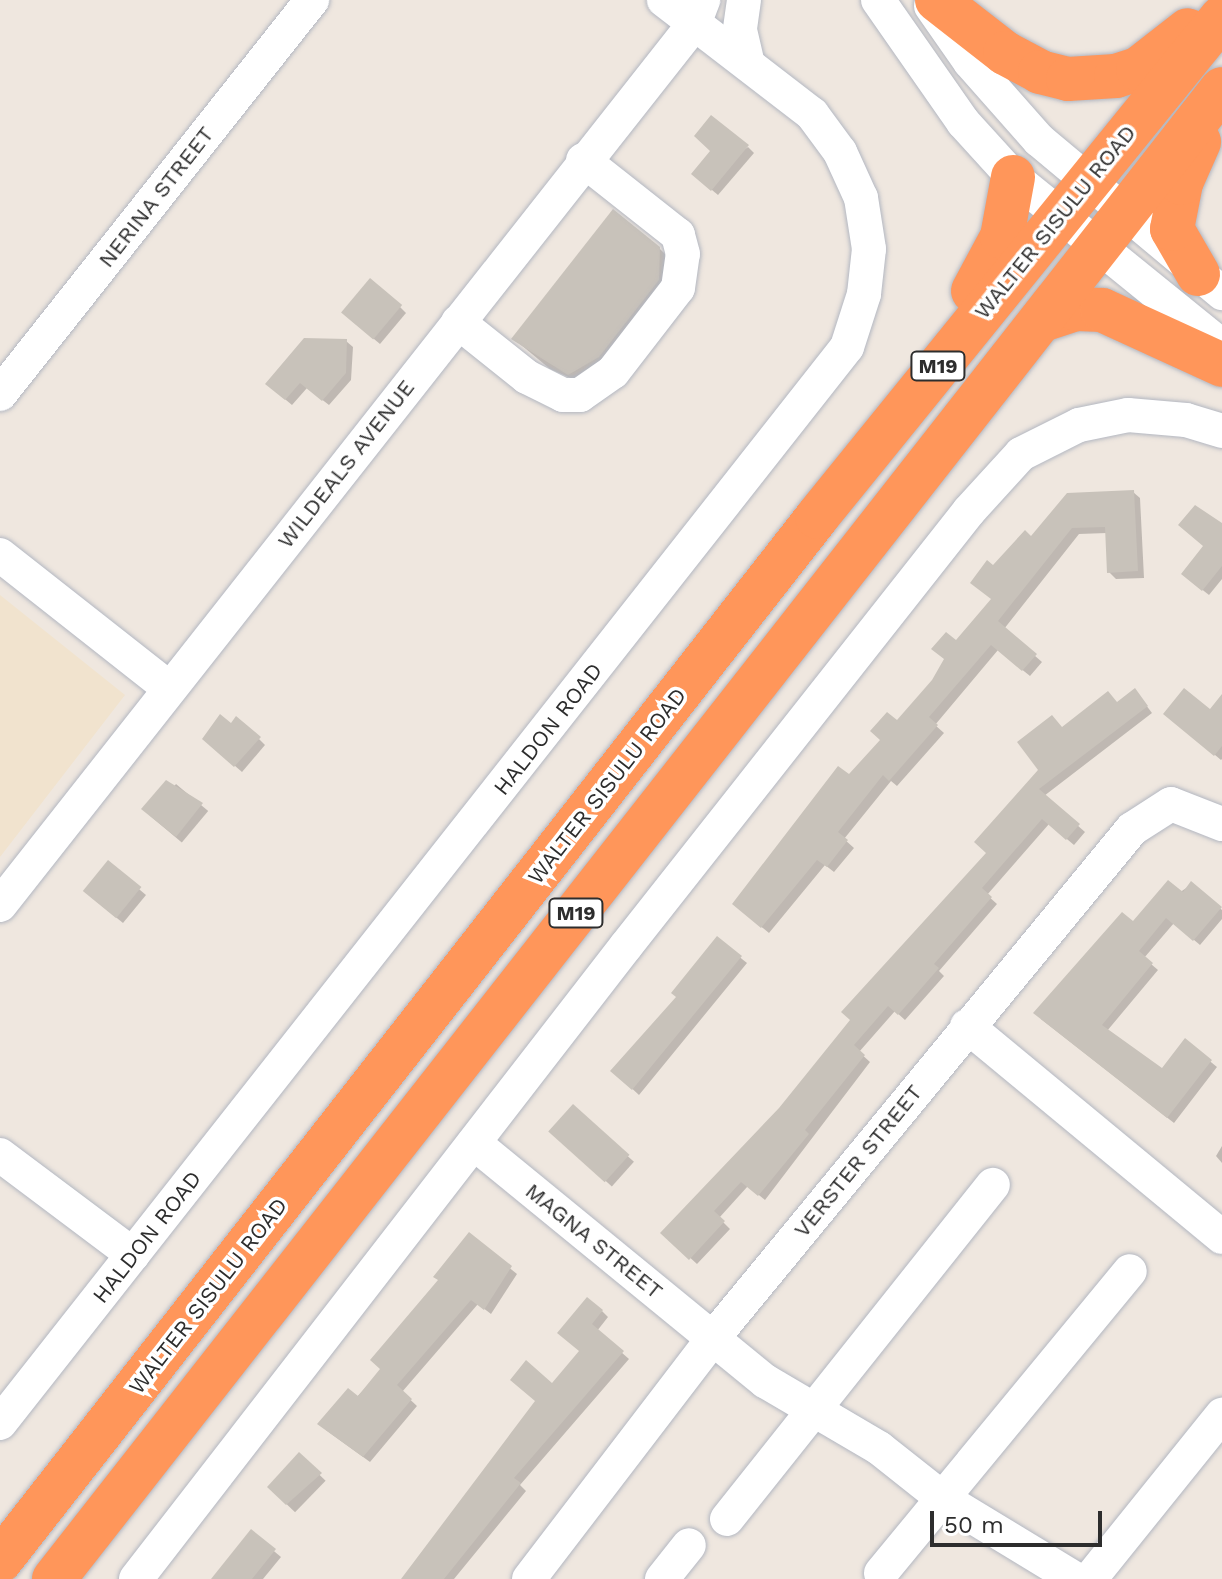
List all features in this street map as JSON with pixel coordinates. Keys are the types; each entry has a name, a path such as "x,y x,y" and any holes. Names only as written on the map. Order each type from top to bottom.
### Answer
{"highway":[{"path":"937,0 1005,53 1040,72 1068,79 1116,76 1138,69 1218,0"},
{"name":"WALTER SISULU ROAD","path":"0,1561 817,517 1222,17"},
{"name":"M19","path":"54,1579 1222,89"},
{"path":"1210,284 1175,240 1172,214 1188,167 1222,102"},
{"path":"817,517 978,285 1002,237 1013,177"},
{"path":"1042,320 1076,309 1102,310 1222,365"}],"street":[{"name":"NERINA STREET","path":"0,394 312,0"},
{"name":"HALDON ROAD","path":"0,1423 847,347 864,294 869,249 861,198 840,152 812,114 747,61 698,12 664,0"},
{"name":"WILDEALS AVENUE","path":"0,905 698,12 726,0"},
{"path":"744,0 740,30 747,61"},
{"path":"878,0 963,122 1013,177 1059,216 1112,232 1210,284"},
{"path":"927,0 1002,103 1086,182 1112,232 1222,346"},
{"path":"458,322 527,377 563,395 580,395 613,372 660,312 678,288 683,254 678,235 583,160"},
{"path":"136,1579 969,511 1021,454 1079,425 1128,415 1186,420 1222,431"},
{"path":"0,555 170,689"},
{"name":"VERSTER STREET","path":"529,1579 713,1338 1132,829 1171,804 1222,824"},
{"path":"967,1026 1222,1237"},
{"name":"MAGNA STREET","path":"474,1143 765,1381 879,1448 942,1498 1075,1579"},
{"path":"0,1155 133,1255"},
{"path":"727,1519 993,1185"},
{"path":"881,1573 1130,1271"},
{"path":"1090,1579 1222,1415"},
{"path":"662,1579 689,1545"}],"shaded area":[{"path":"0,595 125,695 0,857"}],"building":[{"path":"711,115 749,145 711,191 691,174 710,151 694,136"},
{"path":"613,209 660,247 659,280 599,357 568,375 511,339"},
{"path":"370,278 402,305 373,339 341,312"},
{"path":"304,338 347,339 346,373 322,401 300,383 285,400 265,384"},
{"path":"1134,490 1138,571 1107,573 1105,527 1072,528 998,621 1037,654 1022,671 991,645 929,717 938,725 889,781 883,775 838,832 848,840 827,867 817,860 761,928 732,904 838,766 849,774 880,740 870,731 887,712 897,720 932,680 944,659 931,649 946,632 956,640 991,599 970,583 987,560 993,565 1025,530 1031,536 1067,493"},
{"path":"1195,505 1222,523 1222,566 1202,591 1181,574 1203,546 1178,525"},
{"path":"1135,688 1148,706 1039,789 1080,824 1066,840 1042,819 982,888 992,897 934,964 939,968 898,1015 888,1006 854,1045 865,1055 805,1130 809,1134 758,1196 741,1182 714,1211 725,1221 689,1260 660,1233 779,1108 850,1020 841,1012 986,853 974,842 1038,770 1017,742 1052,715 1062,727 1108,691 1117,702"},
{"path":"1184,688 1210,709 1222,694 1222,746 1214,756 1163,714"},
{"path":"220,714 231,723 236,716 261,737 234,767 202,739"},
{"path":"166,780 203,803 176,837 141,809"},
{"path":"108,860 141,887 116,918 83,891"},
{"path":"1168,880 1183,892 1191,881 1222,907 1193,941 1166,918 1139,951 1153,963 1102,1025 1162,1068 1185,1038 1212,1060 1167,1118 1033,1013 1122,912 1133,921"},
{"path":"717,936 742,956 632,1090 610,1071 676,997 671,993"},
{"path":"573,1104 629,1155 605,1182 548,1131"},
{"path":"469,1232 512,1266 484,1310 471,1300 397,1385 412,1399 363,1457 317,1424 348,1388 358,1396 380,1369 370,1360 438,1280 433,1277"},
{"path":"587,1297 603,1310 592,1324 624,1351 514,1478 521,1483 444,1579 401,1579 535,1401 510,1380 526,1360 552,1383 579,1351 557,1333"},
{"path":"299,1452 322,1473 286,1505 267,1487"},
{"path":"251,1529 276,1549 252,1579 211,1579"}]}
